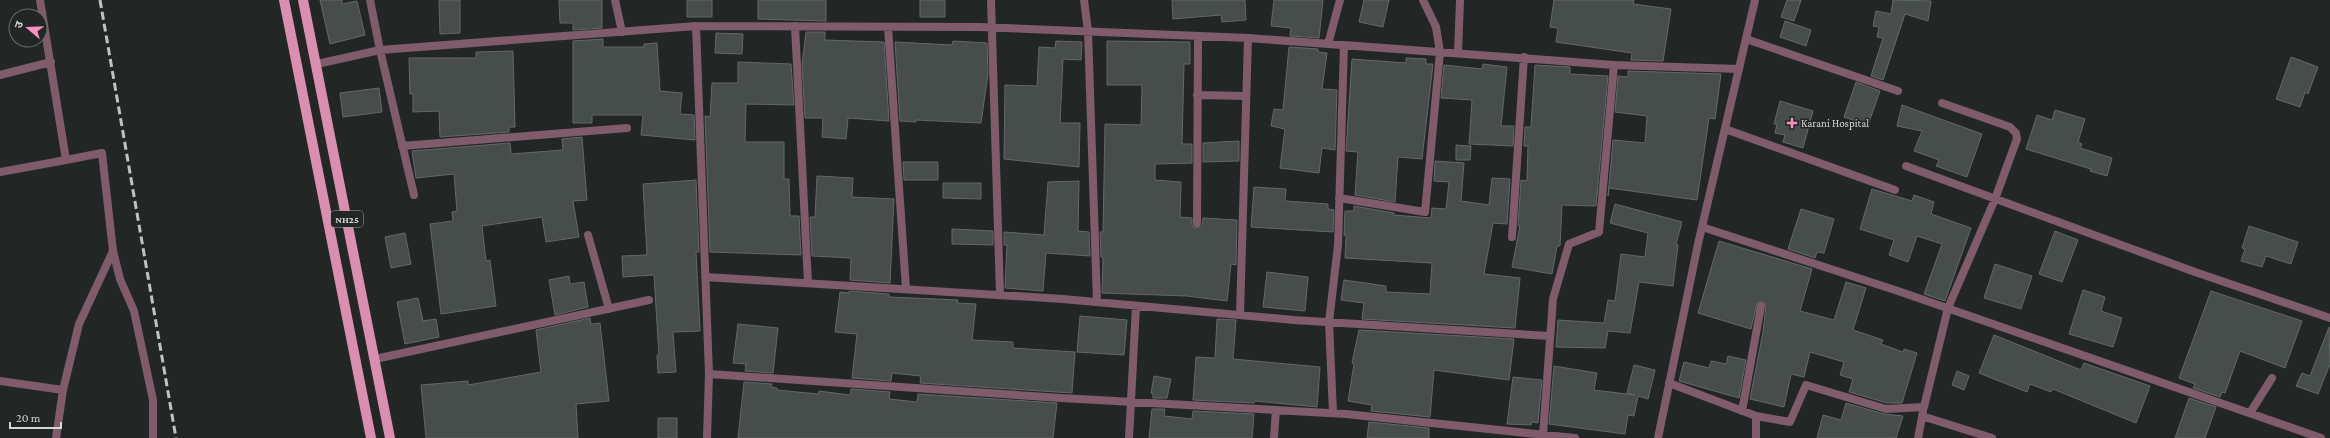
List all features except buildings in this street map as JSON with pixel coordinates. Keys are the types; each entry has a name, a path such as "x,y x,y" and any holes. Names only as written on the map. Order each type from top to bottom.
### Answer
{"main road":[{"name":"NH25","path":"284,0 371,438"},
{"name":"NH25","path":"303,0 317,64 390,438"}],"street":[{"path":"40,0 66,160"},
{"path":"370,0 380,50 414,195"},
{"path":"615,0 622,32"},
{"path":"991,0 1000,295"},
{"path":"1084,0 1088,31 1097,302"},
{"path":"1328,44 1340,0"},
{"path":"1339,198 1425,212 1440,52 1436,27 1423,0"},
{"path":"1458,53 1460,0"},
{"path":"1658,438 1702,227 1755,0"},
{"path":"317,64 380,50 696,26 795,26 993,28 1248,38 1524,57 1614,65 1739,69"},
{"path":"696,26 709,374 707,438"},
{"path":"795,26 808,283"},
{"path":"888,27 906,289"},
{"path":"1197,223 1198,36"},
{"path":"1240,315 1248,38"},
{"path":"1746,39 1898,92"},
{"path":"1333,413 1329,322 1338,245 1344,45"},
{"path":"1512,237 1524,57"},
{"path":"0,75 51,62"},
{"path":"1543,435 1549,336 1553,299 1569,244 1600,232 1614,65"},
{"path":"1197,95 1246,96"},
{"path":"1918,438 1948,308 1995,199 2015,147 2016,133 2010,127 1942,104"},
{"path":"402,146 627,128"},
{"path":"1725,129 1895,190"},
{"path":"0,172 102,153 113,252 120,279 136,319 153,400 153,438"},
{"path":"1906,166 2195,272 2330,318"},
{"path":"1702,227 1948,308 2321,438"},
{"path":"588,235 609,309"},
{"path":"56,438 63,390 79,324 113,252"},
{"path":"705,277 1000,295 1329,322 1549,336"},
{"path":"375,359 649,300"},
{"path":"1129,438 1136,306"},
{"path":"1742,411 1761,306"},
{"path":"709,374 1130,402 1333,413 1497,434 1543,435 1575,438"},
{"path":"2250,413 2272,378"},
{"path":"0,381 63,390"},
{"path":"1669,383 1756,416 1790,422 1806,385 1886,409 1924,407"},
{"path":"1274,438 1276,410"},
{"path":"1756,416 1756,438"},
{"path":"1922,416 1992,438"}],"railway":[{"path":"100,0 176,438"}],"place":[{"name":"Karani Hospital","path":"1792,123"}]}
